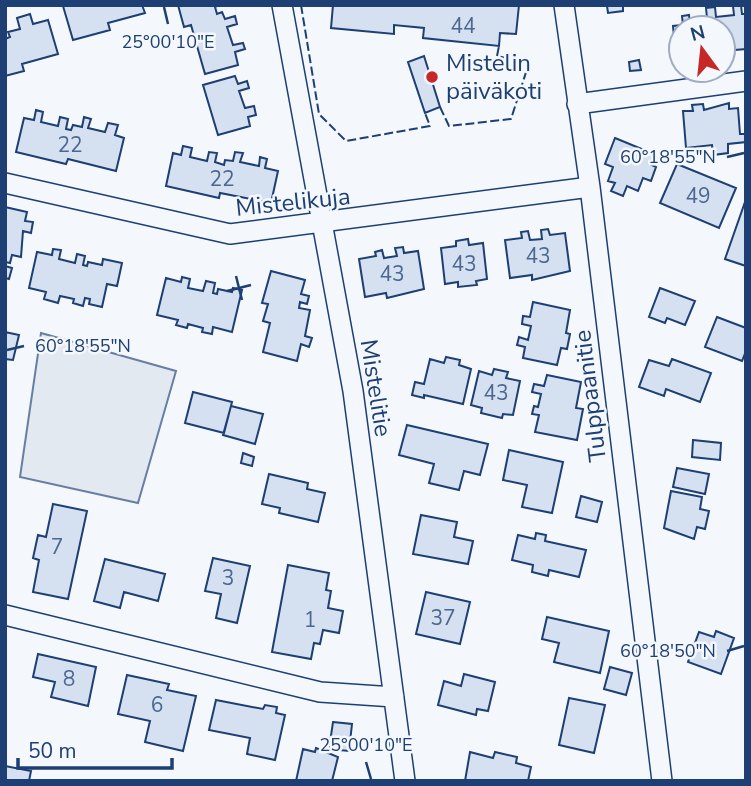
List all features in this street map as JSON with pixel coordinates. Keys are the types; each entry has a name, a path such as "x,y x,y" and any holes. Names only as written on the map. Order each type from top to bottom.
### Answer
{"street":[{"name":"Mistelitie","path":"282,5 353,391 405,781"},
{"name":"Tulppaanitie","path":"564,5 590,187 662,781"},
{"path":"578,104 746,82"},
{"name":"Mistelikuja","path":"5,183 230,234 324,224 590,187"},
{"path":"5,615 320,692 394,697"}],"shaded area":[{"path":"41,333 176,371 138,503 20,477"}],"building":[{"path":"142,5 145,13 108,23 110,30 73,40 63,6"},
{"path":"178,5 219,5 215,7 217,14 222,12 225,19 235,16 237,24 227,27 233,45 243,43 245,49 235,52 238,65 205,74 191,25 184,27"},
{"path":"333,5 519,5 516,34 500,33 499,46 423,38 424,28 394,25 394,34 331,28"},
{"path":"623,5 623,11 608,13 607,6"},
{"path":"741,5 742,14 746,14 746,49 737,50 737,14 734,14 733,6"},
{"path":"715,7 716,14 707,14 706,8"},
{"path":"30,14 33,24 48,20 58,54 22,64 24,71 5,76 5,39 10,37 8,32 20,29 17,18"},
{"path":"424,56 440,107 425,113 408,62"},
{"path":"639,60 641,70 630,71 629,62"},
{"path":"235,76 238,84 247,81 249,88 239,91 245,108 254,106 256,115 248,117 250,126 218,135 203,85"},
{"path":"729,103 729,109 738,108 740,134 745,134 746,142 728,144 728,153 713,155 712,145 686,148 683,111 693,111 692,105 703,104 704,110"},
{"path":"36,110 43,112 41,122 58,126 60,117 68,119 66,129 71,130 73,125 82,127 84,117 91,119 88,128 105,132 108,123 118,125 115,135 124,138 116,171 68,159 66,164 16,152 24,118 34,120"},
{"path":"615,138 654,154 650,164 656,167 651,181 643,178 638,191 627,186 623,196 611,191 615,183 608,181 613,167 605,164"},
{"path":"183,146 192,148 190,157 207,161 209,152 217,153 215,162 224,165 225,160 233,161 235,152 243,153 240,162 259,166 260,157 267,159 265,168 278,171 271,203 220,193 219,198 166,186 173,153 181,155"},
{"path":"677,164 736,188 719,228 660,203"},
{"path":"746,202 746,266 725,259"},
{"path":"5,207 27,212 25,221 33,222 31,233 23,231 21,257 12,255 10,263 5,262"},
{"path":"548,229 550,235 565,233 570,271 532,280 532,275 510,278 505,240 522,238 521,232 528,231 530,240 542,239 541,230"},
{"path":"468,239 469,245 483,243 487,279 476,281 477,285 458,287 458,282 445,284 441,248 456,246 456,241"},
{"path":"403,247 404,253 418,251 424,289 387,298 386,293 365,297 359,259 376,256 375,252 382,250 384,258 397,256 395,248"},
{"path":"53,249 61,250 59,259 75,263 77,254 85,256 83,265 87,266 88,262 102,265 103,259 122,263 117,286 107,284 102,307 89,304 90,299 85,298 83,306 73,303 74,299 60,296 58,303 44,299 46,292 29,288 37,252 52,255"},
{"path":"5,266 12,268 9,279 5,278"},
{"path":"271,271 305,280 301,294 309,296 307,304 300,302 299,308 310,310 305,336 312,338 309,347 301,344 297,361 263,352 270,323 263,321 268,304 262,303"},
{"path":"182,277 190,279 188,288 203,291 206,281 215,283 213,293 217,294 218,289 232,292 233,288 242,290 232,332 213,327 212,334 202,332 203,328 188,324 187,328 176,325 178,320 157,315 166,278 181,282"},
{"path":"660,288 695,301 685,325 667,318 665,323 649,317"},
{"path":"533,302 570,310 566,333 570,334 567,349 561,348 557,365 523,358 525,347 517,345 519,337 528,340 531,326 522,324 523,316 530,317"},
{"path":"717,317 746,328 746,351 742,361 705,347"},
{"path":"5,332 19,335 13,360 5,359"},
{"path":"446,357 460,360 459,365 471,369 463,404 412,395 415,382 424,384 430,359 444,363"},
{"path":"672,359 711,373 700,402 666,389 664,396 639,387 649,360 669,366"},
{"path":"494,369 508,372 506,378 520,381 513,415 503,414 502,418 481,413 482,408 471,405 479,371 492,375"},
{"path":"547,375 581,382 576,408 583,409 577,440 535,432 539,415 532,414 534,406 538,407 541,394 532,392 534,384 544,386"},
{"path":"193,392 232,402 224,433 185,423"},
{"path":"231,406 263,414 255,444 223,435"},
{"path":"407,425 488,444 480,475 464,471 459,490 429,483 434,464 399,455"},
{"path":"693,440 721,443 720,460 692,457"},
{"path":"509,450 563,462 552,513 522,507 527,485 503,480"},
{"path":"243,453 254,457 252,466 241,463"},
{"path":"677,468 709,474 705,494 673,487"},
{"path":"269,474 308,483 307,489 325,493 318,522 279,513 280,508 262,504"},
{"path":"671,491 702,497 700,509 709,511 705,529 697,527 694,539 664,528"},
{"path":"581,496 602,502 597,522 576,517"},
{"path":"53,504 87,511 68,599 33,592 39,560 33,558 38,535 46,537"},
{"path":"421,515 457,522 454,537 473,541 468,564 413,554"},
{"path":"536,533 546,535 545,541 586,550 579,577 549,570 548,576 532,572 533,565 512,560 518,535 535,539"},
{"path":"213,558 250,566 237,623 216,618 221,594 205,591"},
{"path":"105,559 165,574 158,601 124,592 120,608 94,601"},
{"path":"288,565 329,573 326,590 331,591 328,608 343,611 339,633 323,630 320,644 314,643 311,659 272,652"},
{"path":"426,592 470,602 460,644 416,634"},
{"path":"547,617 609,631 600,673 554,662 559,643 542,639"},
{"path":"716,631 734,638 721,674 688,662 699,632 714,637"},
{"path":"38,654 96,667 88,706 51,697 55,682 33,677"},
{"path":"610,667 632,673 626,695 604,689"},
{"path":"464,674 495,682 488,711 477,709 476,715 438,705 444,681 461,686"},
{"path":"127,675 169,684 167,690 196,696 183,751 145,742 150,721 118,714"},
{"path":"569,698 605,705 594,753 559,745"},
{"path":"216,700 263,709 265,705 277,707 276,713 285,715 275,760 247,754 250,738 209,730"},
{"path":"333,722 352,724 349,751 329,749"},
{"path":"316,748 338,757 332,781 296,781 303,749 315,752"},
{"path":"470,752 493,758 495,752 517,757 516,763 531,767 528,781 465,781"},
{"path":"5,766 31,771 29,781 5,781"}],"fence":[{"path":"301,5 319,114 346,141 430,126 425,113"},
{"path":"440,107 449,126 511,119 529,63 497,56 499,46"}],"place":[{"name":"Mistelin päiväkoti","path":"432,77"}]}
